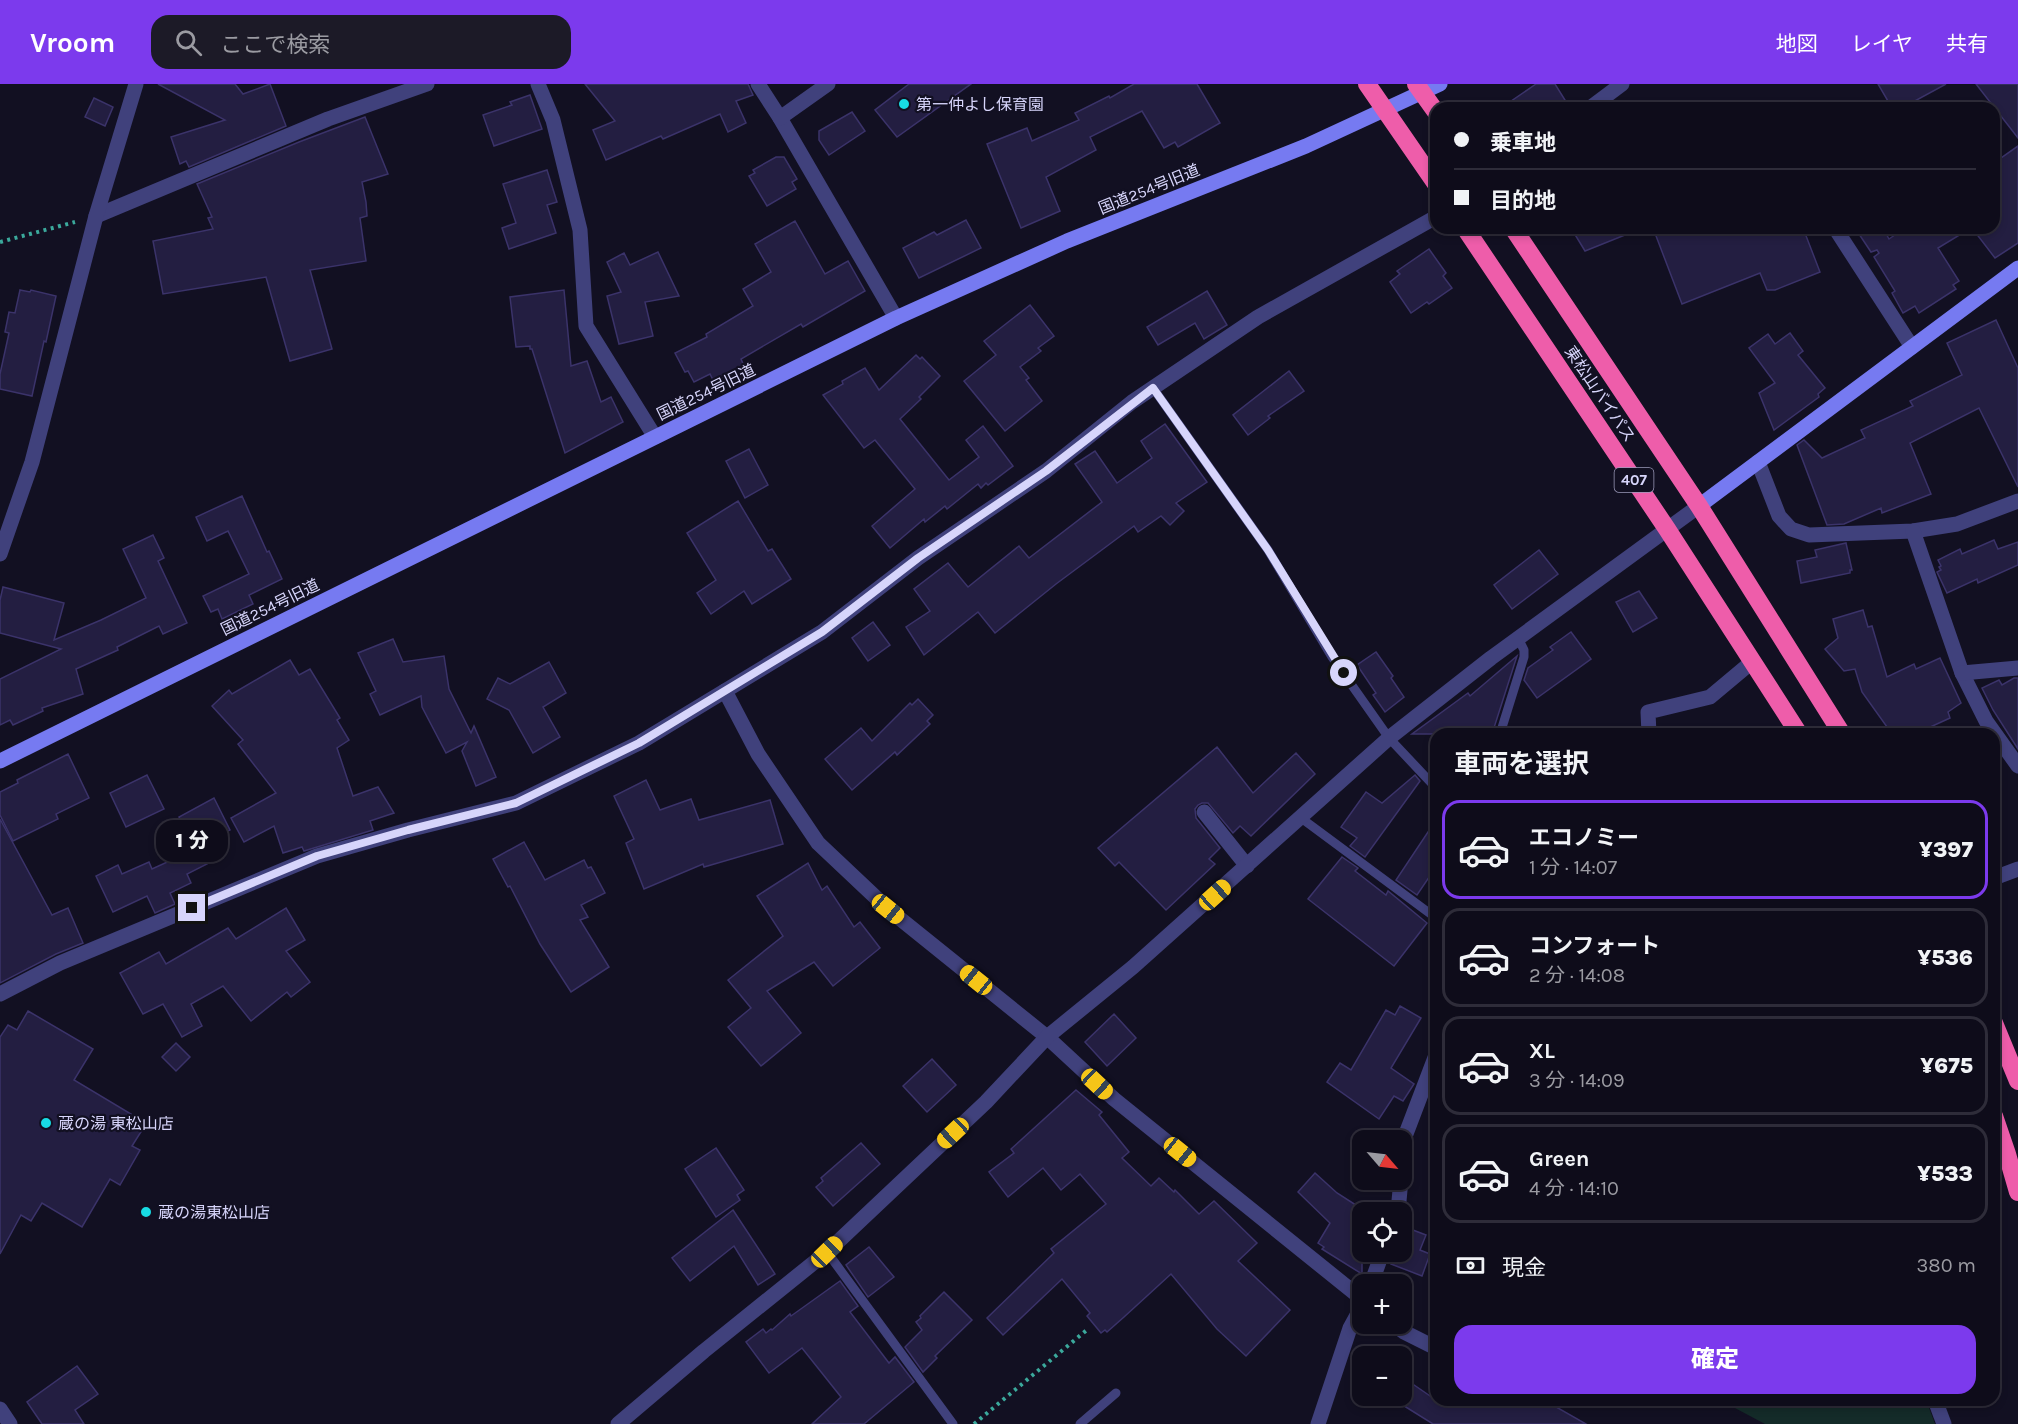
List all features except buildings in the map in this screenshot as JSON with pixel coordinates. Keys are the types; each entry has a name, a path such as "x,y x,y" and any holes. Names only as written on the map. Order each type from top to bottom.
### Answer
{"highway":[{"path":"1367,84 1430,175"},
{"path":"1419,88 1430,104"},
{"name":"東松山バイパス","path":"1469,234 1667,529 1795,728"},
{"name":"東松山バイパス","path":"1517,234 1699,506 1838,728"},
{"path":"2000,1038 2018,1081"},
{"path":"2000,1134 2018,1192"}],"street":[{"path":"0,554 32,462 96,216 136,84"},
{"path":"96,216 328,118 427,84"},
{"path":"538,84 553,120 580,230 586,326 654,437"},
{"path":"758,84 896,318"},
{"path":"780,118 828,84"},
{"name":"国道254号旧道","path":"0,761 896,318 1067,241 1306,146 1385,110 1419,88 1440,84"},
{"path":"1598,102 1622,84"},
{"path":"0,994 60,963 317,856 516,803 639,743 822,632 918,558 1046,471 1153,388 1258,317 1430,220"},
{"path":"1839,234 1912,347"},
{"path":"618,1424 827,1252 986,1102 1047,1037 1134,967 1389,738 1518,638 2018,268"},
{"path":"1758,462 1779,516 1791,529 1809,535 1912,531 1957,524 2018,501"},
{"path":"1912,531 1962,673 1991,728"},
{"path":"1649,728 1648,712 1710,697 1753,661"},
{"path":"1962,673 2018,668"},
{"path":"725,691 758,754 818,843 888,909 1047,1037 1114,1100 1352,1291"},
{"path":"2000,741 2018,766"},
{"path":"1204,812 1247,866"},
{"path":"2000,876 2018,869"},
{"path":"1407,1130 1430,1071"},
{"path":"1318,1424 1352,1324"},
{"path":"1408,1334 1430,1345"},
{"path":"1937,1406 1944,1424"},
{"path":"0,1409 10,1424"}],"lane":[{"path":"1153,388 1268,550 1332,657 1389,738 1430,782"},
{"path":"1502,728 1524,657 1524,650 1518,638"},
{"path":"1301,818 1430,914"},
{"path":"827,1252 954,1424"},
{"path":"1080,1424 1116,1393"}],"path":[{"path":"0,242 96,216"},
{"path":"974,1424 1088,1329"}],"green space":[{"path":"1731,1406 1928,1406 1935,1424 1765,1424"}],"place":[{"name":"第一仲よし保育園","path":"904,104"},
{"name":"蔵の湯 東松山店","path":"46,1123"},
{"name":"蔵の湯東松山店","path":"146,1212"}],"route":[{"path":"192,908 317,856 516,803 639,743 822,632 918,558 1046,471 1132,402 1153,388 1268,550 1344,673"}]}
